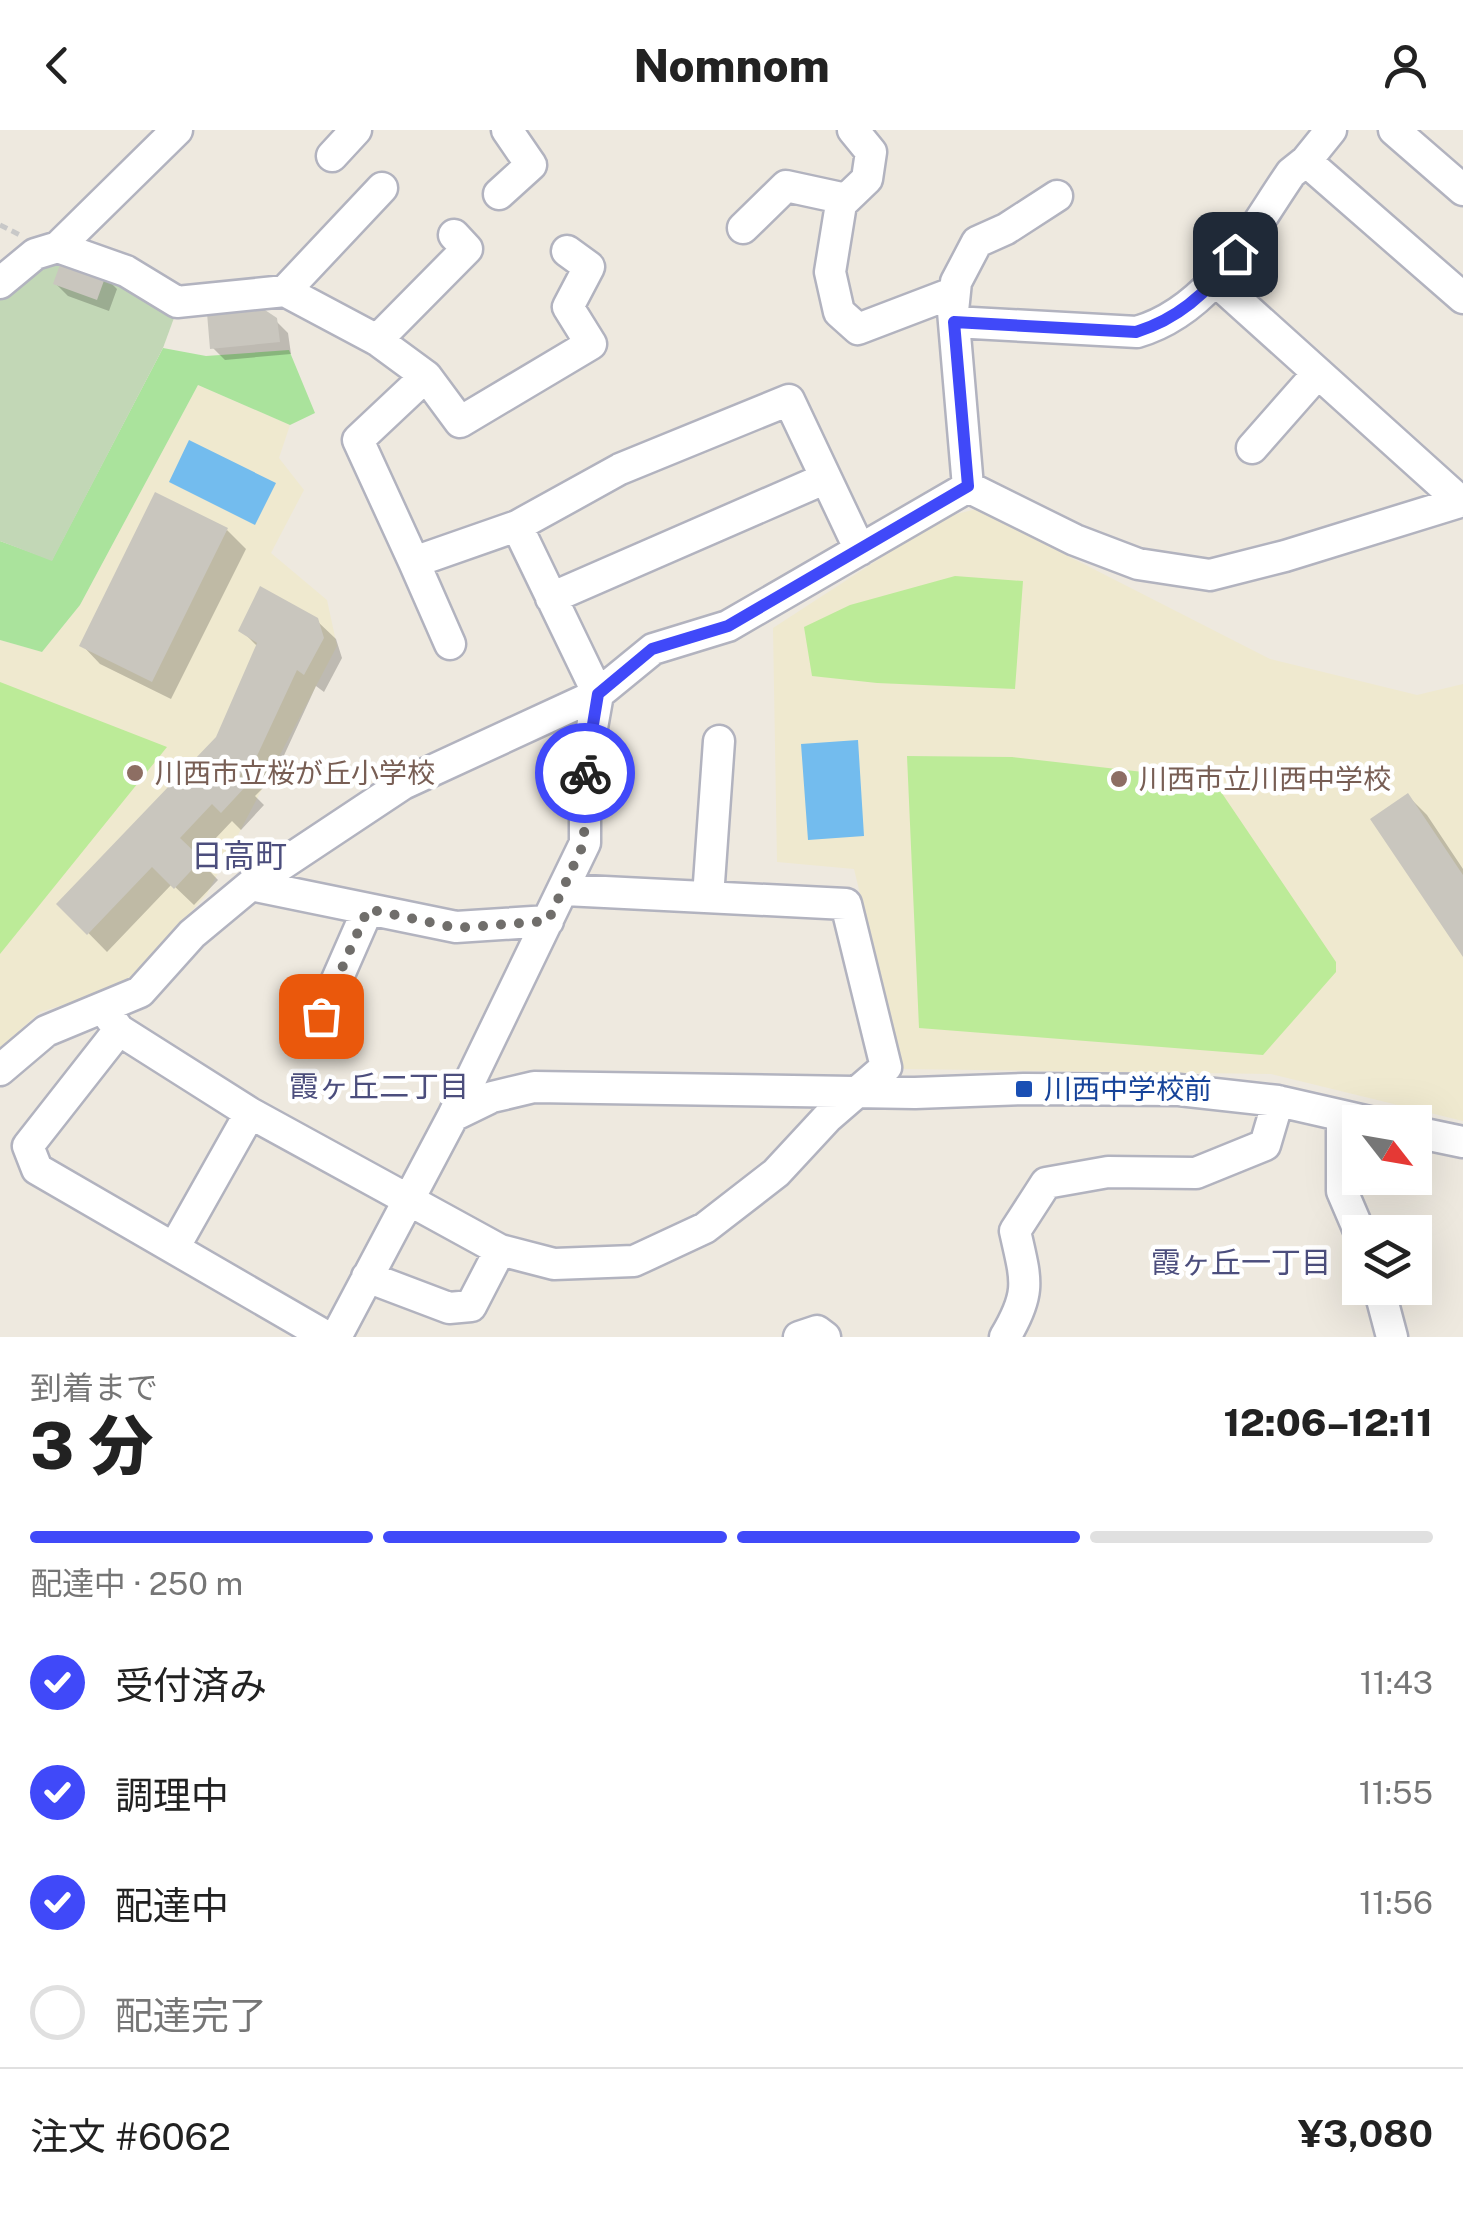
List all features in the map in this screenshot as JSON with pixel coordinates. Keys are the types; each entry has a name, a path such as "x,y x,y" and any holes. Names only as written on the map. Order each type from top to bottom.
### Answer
{"street":[{"path":"0,283 36,254 58,247 177,130"},
{"path":"332,156 356,130"},
{"path":"498,194 531,165 508,130"},
{"path":"852,130 870,152 867,178 841,204 830,272 839,312 858,328 954,307 1136,332 1162,324 1216,282 1291,173 1332,130"},
{"path":"1394,130 1463,190"},
{"path":"1306,160 1463,298"},
{"path":"743,228 786,186 846,199"},
{"path":"284,291 382,188"},
{"path":"968,486 954,307 956,282 977,242 1006,229 1058,196"},
{"path":"376,340 467,249 454,235"},
{"path":"58,247 126,270 176,302 284,291 376,340 426,376 460,422 591,344 568,307 589,267 567,251"},
{"path":"1216,282 1461,501"},
{"path":"1252,448 1318,374"},
{"path":"426,376 358,440 450,644"},
{"path":"414,562 517,526 620,469 789,400 860,550"},
{"path":"552,598 824,479"},
{"path":"968,486 1074,540 1138,564 1210,575 1461,501"},
{"path":"327,1337 38,1168 28,1146 111,1019 192,934 250,885 403,784 598,694 652,649 728,626 968,486"},
{"path":"336,1337 452,1116 584,843 585,767 598,694 517,526"},
{"path":"708,897 718,741"},
{"path":"250,885 456,928 548,921"},
{"path":"0,1070 46,1031 111,1019 250,1113 500,1250 554,1264 634,1260 706,1228 776,1173 826,1118 886,1067 846,904 564,890"},
{"path":"321,1016 368,909"},
{"path":"452,1116 492,1097 534,1087 1178,1090 1278,1101 1342,1117"},
{"path":"1004,1337 1019,1314 1027,1285 1015,1231 1046,1183 1108,1172 1196,1173 1265,1145 1278,1101"},
{"path":"174,1248 250,1113"},
{"path":"1432,1136 1463,1142"},
{"path":"367,1277 449,1308 471,1306 500,1250"},
{"path":"1384,1305 1392,1337"},
{"path":"799,1337 817,1331 825,1337"}],"shaded area":[{"name":"川西市立桜が丘小学校","path":"198,385 290,425 279,458 304,490 271,553 327,600 337,646 207,894 124,986 40,1012 0,1048 0,640 42,652 80,605"},
{"name":"川西市立川西中学校","path":"976,509 1270,659 1417,695 1463,684 1463,1121 1432,1113 1432,1105 1398,1105 1271,1074 902,1069 854,869 777,862 773,628 942,518"}],"green space":[{"path":"62,254 178,307 163,348 52,561 0,541 0,293"},
{"path":"163,348 206,356 289,350 315,413 290,425 198,385 80,605 42,652 0,640 0,541 52,560"},
{"path":"955,576 1023,581 1015,689 812,676 804,627 850,605"},
{"path":"0,682 167,747 0,954"},
{"path":"907,756 1012,757 1213,780 1336,962 1336,972 1263,1055 919,1028"}],"water":[{"path":"189,440 276,483 255,525 169,482"},
{"path":"858,740 864,836 808,840 801,744"}],"building":[{"path":"62,259 106,275 97,300 53,284"},
{"path":"262,308 277,318 280,342 210,349 207,313"},
{"path":"155,492 228,528 152,682 79,646"},
{"path":"260,586 318,618 324,638 304,675 297,670 256,758 239,776 247,785 221,813 212,804 180,838 202,859 174,889 152,867 87,935 56,904 216,737 257,643 238,631"},
{"path":"1408,793 1463,875 1463,957 1370,819"}],"way so far":[{"path":"321,1016 368,909 456,928 548,921 584,843 585,773"}],"place":[{"name":"川西市立桜が丘小学校","path":"135,773"},
{"name":"川西市立川西中学校","path":"1119,779"},
{"name":"川西中学校前","path":"1024,1089"}],"district":[{"name":"日高町","path":"239,856"},
{"name":"霞ヶ丘二丁目","path":"379,1087"},
{"name":"霞ヶ丘一丁目","path":"1241,1263"}],"route":[{"path":"585,773 598,694 652,649 728,626 968,486 954,322 1136,332 1162,324 1190,303 1216,282 1235,254"}]}
